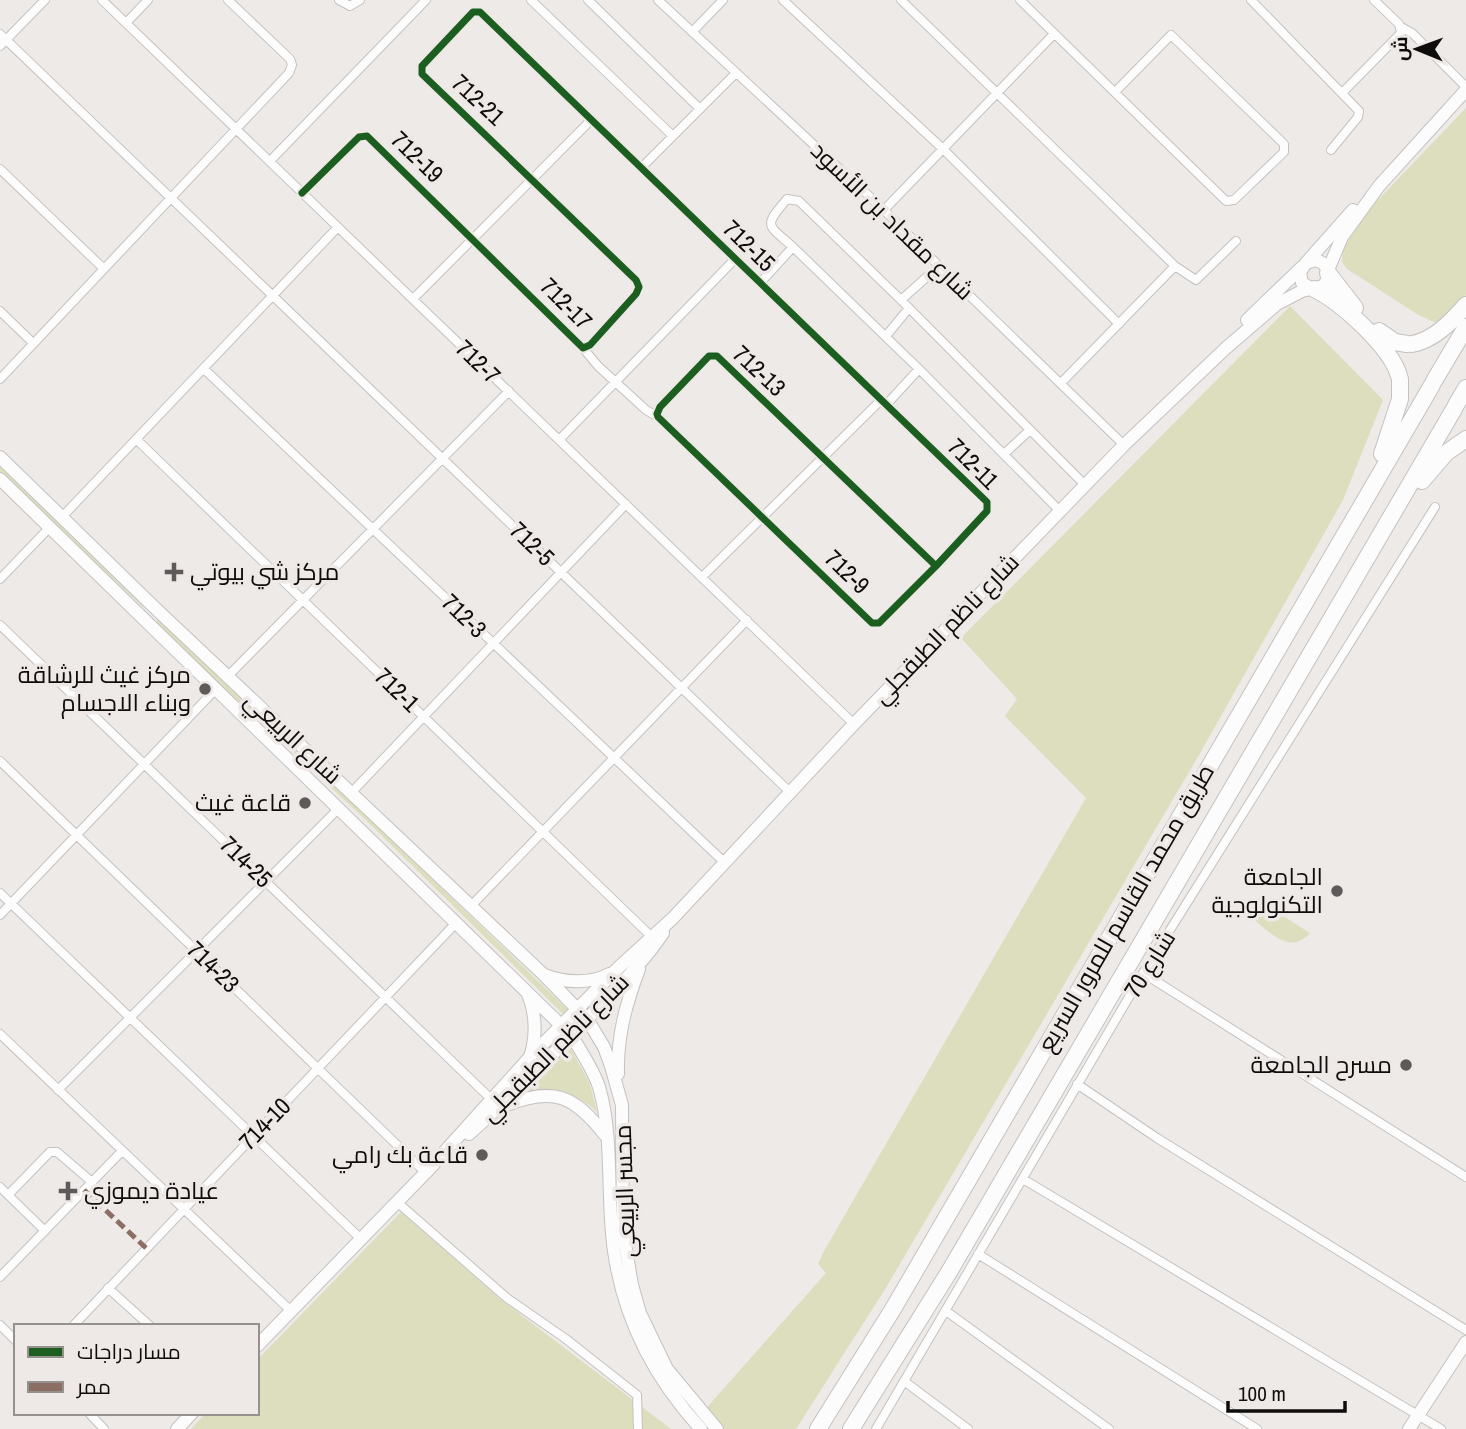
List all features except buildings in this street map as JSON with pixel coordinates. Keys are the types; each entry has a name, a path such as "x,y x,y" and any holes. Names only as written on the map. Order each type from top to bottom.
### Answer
{"highway":[{"path":"1328,272 1350,304 1382,335 1395,342 1410,344 1428,339 1446,326 1466,305"},
{"path":"1313,289 1337,303 1387,350 1400,378 1401,399 1395,422 1354,519"},
{"name":"طريق محمد القاسم للمرور السريع","path":"818,1429 893,1309 1466,327"},
{"name":"طريق محمد القاسم للمرور السريع","path":"851,1429 948,1272 1466,388"},
{"path":"1381,536 1431,469 1457,443 1466,439"}],"main road":[{"path":"1328,272 1325,265 1316,260 1304,265 1300,272 1302,283 1313,289 1326,282 1342,237 1379,186 1466,88"},
{"name":"شارع ناظم الطبقجلي","path":"1226,348 1251,315 1304,265 1357,205 1379,186"},
{"name":"شارع ناظم الطبقجلي","path":"494,1104 530,1057 618,968 654,939 854,724 1124,445 1226,348 1277,304 1313,289"},
{"name":"شارع الربيعي","path":"0,457 587,1019"},
{"name":"شارع الربيعي","path":"0,479 571,1035"},
{"path":"143,618 154,607"},
{"name":"شارع ناظم الطبقجلي","path":"259,1344 494,1104 587,1019 641,962 654,939"},
{"path":"622,1105 618,1073 620,1033 624,1012 641,962"},
{"path":"544,975 558,979 594,979 602,978 618,968"},
{"path":"526,989 534,1018 530,1057"},
{"name":"مجسر الربيعي","path":"587,1019 604,1047 622,1105 622,1198 626,1260 640,1313 662,1372 717,1429"},
{"name":"مجسر الربيعي","path":"571,1035 598,1086 606,1137 611,1219 620,1279 633,1324 701,1429"},
{"path":"494,1104 550,1094 577,1105 588,1113 606,1137"},
{"path":"1409,1429 1466,1342"},
{"path":"177,1429 190,1415"}],"street":[{"path":"2,40 44,0"},
{"name":"712-7","path":"102,0 854,724"},
{"path":"126,23 148,0"},
{"path":"0,379 289,74 292,65 290,59 228,0"},
{"path":"339,0 350,6 360,0"},
{"path":"270,161 426,0"},
{"path":"531,0 673,136"},
{"path":"588,0 699,108"},
{"name":"شارع مقداد بن الأسود","path":"658,0 884,210 1124,445"},
{"path":"692,32 723,0"},
{"path":"783,0 943,149 1119,324"},
{"path":"901,0 1175,266 1196,280 1236,241"},
{"path":"1020,0 1226,201 1234,200 1284,152 1284,144 1174,36 1167,36 1115,92"},
{"path":"1251,0 1343,92 1359,114 1331,150"},
{"path":"1374,0 1401,27 1412,33 1466,88"},
{"name":"712-21","path":"532,178 422,74 422,66 473,12 480,12 591,120"},
{"path":"1343,92 1398,38 1401,27"},
{"path":"884,210 1054,34"},
{"name":"712-5","path":"2,40 170,197 791,793"},
{"path":"641,169 736,73"},
{"path":"413,299 591,120"},
{"name":"712-15","path":"591,120 883,403"},
{"name":"712-19","path":"302,192 359,137 368,136 474,238"},
{"path":"0,169 103,268"},
{"name":"712-17","path":"474,238 583,348 590,345 639,287 636,280 532,178"},
{"path":"1059,510 886,336 772,228 771,218 787,199 799,201 1085,485"},
{"path":"62,517 338,227"},
{"path":"760,283 793,247"},
{"path":"559,440 735,259"},
{"path":"901,300 939,266"},
{"path":"1061,383 1175,266"},
{"path":"886,336 909,308"},
{"path":"0,311 33,343"},
{"path":"583,348 598,366 646,410 658,417 762,517"},
{"name":"712-13","path":"658,417 660,407 713,355 823,457"},
{"name":"712-3","path":"204,369 724,862"},
{"path":"702,577 823,457 919,369"},
{"path":"228,676 509,391"},
{"name":"712-11","path":"883,403 987,502 987,511 936,566"},
{"path":"1004,454 1030,430"},
{"name":"712-1","path":"136,439 654,939"},
{"path":"823,457 936,566"},
{"path":"351,793 626,504"},
{"name":"شارع 70","path":"876,1429 1143,974 1435,507"},
{"name":"712-9","path":"762,517 875,624 936,566"},
{"path":"0,579 50,527"},
{"path":"471,906 747,620"},
{"name":"714-25","path":"0,625 494,1104"},
{"path":"0,915 216,689"},
{"name":"714-23","path":"0,761 427,1171"},
{"path":"58,1090 339,808"},
{"path":"0,893 361,1238"},
{"name":"714-10","path":"75,1324 457,922"},
{"path":"1143,974 1466,1177"},
{"path":"0,1034 291,1311"},
{"path":"1077,1084 1157,1138 1466,1329"},
{"path":"0,1277 122,1151"},
{"path":"8,1195 50,1152 57,1152 92,1182"},
{"path":"1023,1179 1441,1429"},
{"path":"0,1187 45,1231"},
{"path":"397,1202 507,1298 566,1339 637,1395 638,1429"},
{"path":"978,1254 1257,1429"},
{"path":"108,1288 147,1324"},
{"path":"946,1311 1109,1429"},
{"path":"0,1325 14,1339"},
{"path":"904,1381 968,1429"},
{"path":"91,1415 104,1429"}],"green space":[{"path":"1466,108 1466,295 1438,324 1417,314 1347,269 1342,262 1343,248 1373,205"},
{"path":"1290,306 1383,400 1343,500 1199,755 887,1286 796,1429 696,1429 709,1405 826,1273 818,1264 824,1251 1086,798 1005,716 1017,699 961,638"},
{"path":"0,464 146,606 143,607 0,474"},
{"path":"161,618 567,1009 567,1013 562,1013 371,825 156,624"},
{"path":"1264,904 1310,933 1296,942 1275,936 1254,920"},
{"path":"569,1045 590,1084 597,1112 564,1092 547,1089 527,1091"},
{"path":"401,1212 500,1299 671,1429 191,1429 204,1415 259,1415 259,1358"}],"marked path":[{"path":"84,1190 146,1248"}],"cycle path":[{"path":"302,193 359,137 367,136 583,348 590,345 636,294 639,287 636,280 422,74 422,66 473,12 480,12 987,502 987,511 936,566 717,356 709,356 660,407 658,417 872,623 879,623 936,566"}],"place":[{"name":"مركز شي بيوتي","path":"174,572"},
{"name":"مركز غيث للرشاقة وبناء الاجسام","path":"205,689"},
{"name":"قاعة غيث","path":"305,803"},
{"name":"الجامعة التكنولوجية","path":"1337,891"},
{"name":"مسرح الجامعة","path":"1406,1065"},
{"name":"قاعة بك رامي","path":"482,1155"},
{"name":"عيادة ديموزي","path":"68,1191"}]}
